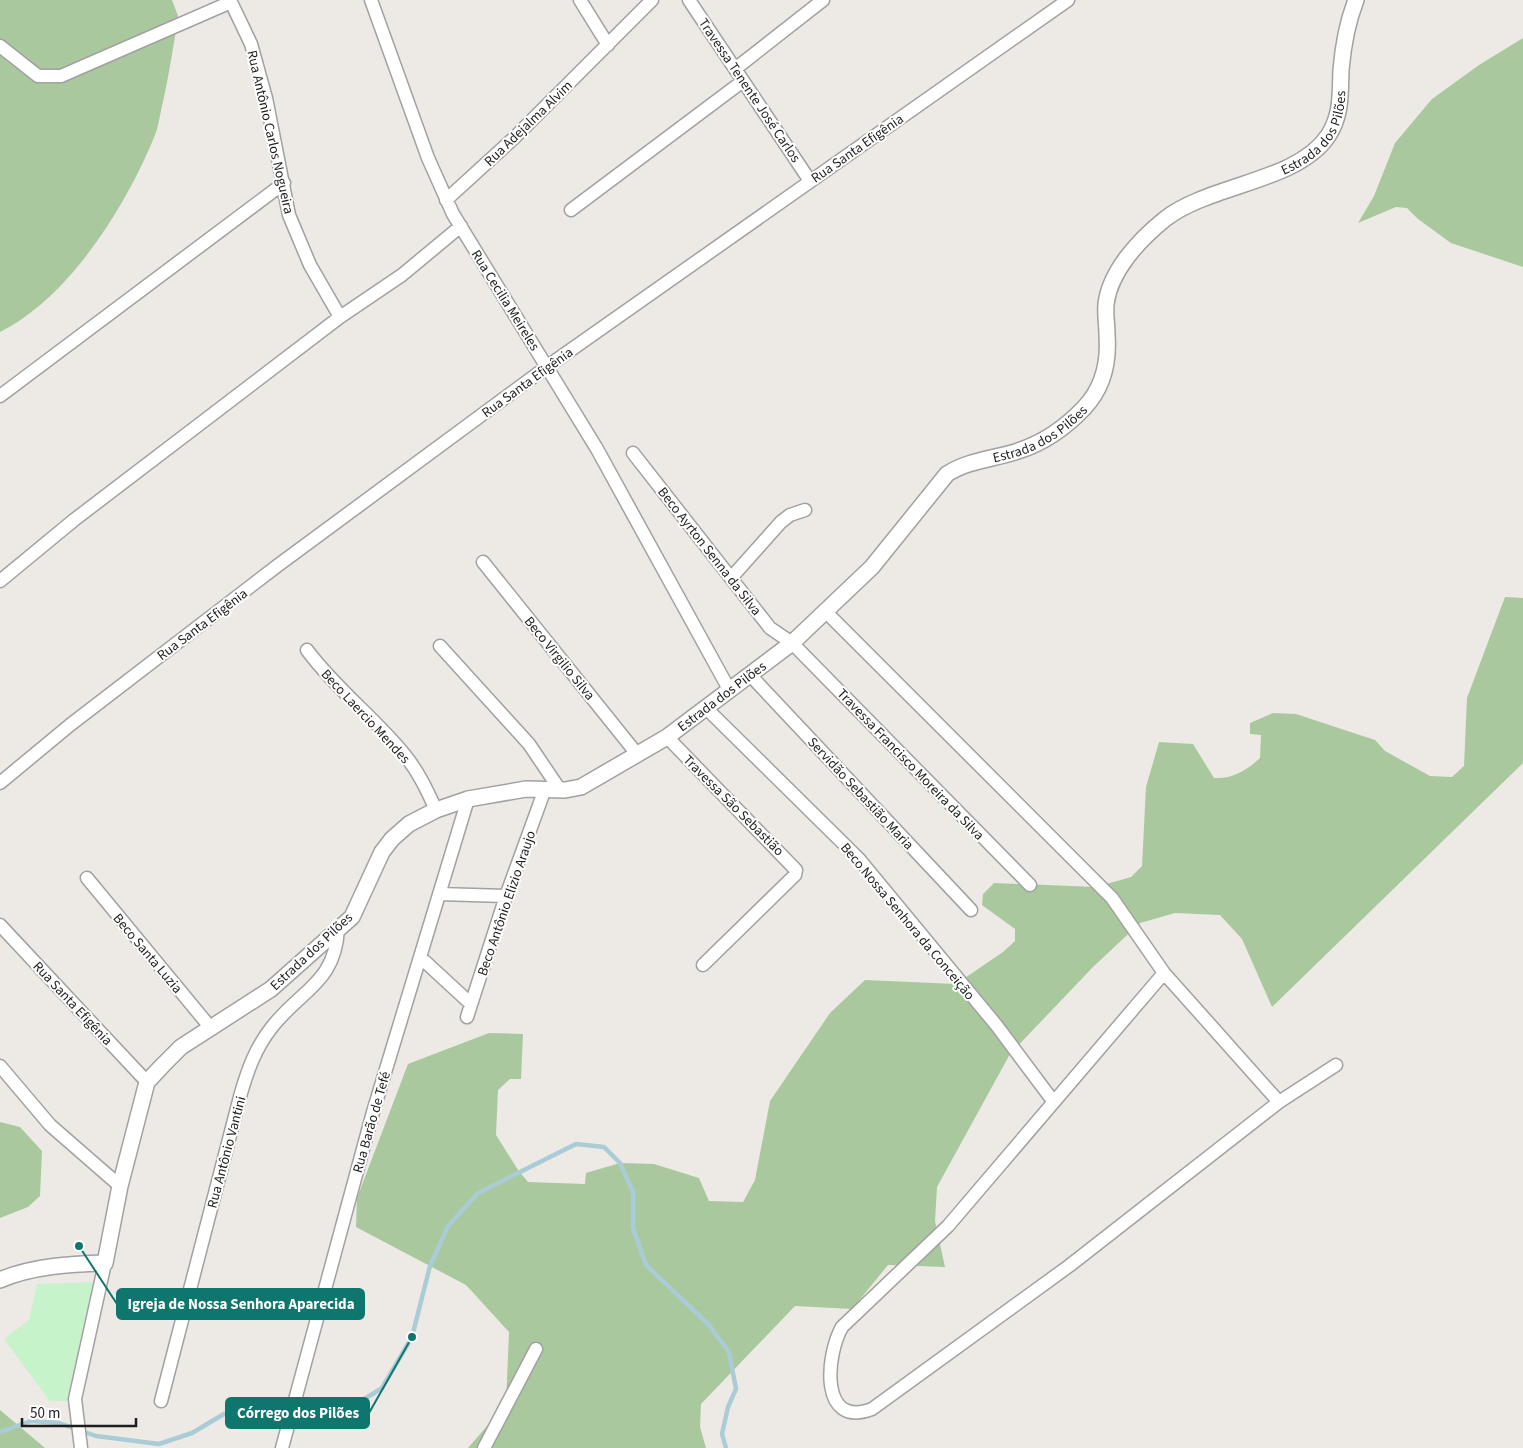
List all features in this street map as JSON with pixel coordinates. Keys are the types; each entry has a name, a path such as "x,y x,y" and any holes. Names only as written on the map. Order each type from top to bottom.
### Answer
{"street":[{"name":"Rua Cecilia Meireles","path":"371,0 428,158 446,200 597,449 730,691"},
{"path":"580,0 608,45"},
{"name":"Rua Adejalma Alvim","path":"446,200 515,137 652,0"},
{"name":"Travessa Tenente José Carlos","path":"689,0 810,181"},
{"path":"735,69 823,0"},
{"name":"Rua Santa Efigênia","path":"0,783 70,725 270,572 548,366 1068,0"},
{"name":"Estrada dos Pilões","path":"105,1263 120,1186 147,1082 181,1047 271,989 352,917 382,852 392,839 409,824 436,810 468,799 506,791 581,788 667,737 751,676 792,643 826,612 872,567 947,474 961,465 1036,444 1055,433 1084,408 1100,385 1104,375 1108,351 1106,303 1115,274 1145,238 1164,220 1199,199 1242,185 1295,164 1324,141 1334,126 1340,104 1346,34 1356,0"},
{"path":"0,46 38,76 61,76 231,1"},
{"name":"Rua Antônio Carlos Nogueira","path":"231,1 251,44 266,98 289,215 310,265 340,317"},
{"path":"571,210 743,81"},
{"path":"0,396 284,184"},
{"path":"0,581 74,520 340,317 402,275 461,226"},
{"name":"Beco Ayrton Senna da Silva","path":"633,453 770,628 792,643"},
{"path":"731,578 781,522 805,510"},
{"name":"Beco Virgilio Silva","path":"483,562 637,754"},
{"path":"826,612 1112,898 1164,973 1279,1102"},
{"name":"Travessa Francisco Moreira da Silva","path":"792,643 1030,885"},
{"path":"440,646 529,744 553,789"},
{"name":"Beco Laercio Mendes","path":"307,650 326,676 404,754 426,788 436,810"},
{"name":"Servidão Sebastião Maria","path":"751,676 971,910"},
{"name":"Beco Nossa Senhora da Conceição","path":"707,709 859,859 996,1026 1053,1102"},
{"name":"Travessa São Sebastião","path":"667,737 795,867 795,876 703,965"},
{"name":"Beco Antônio Elizio Araujo","path":"467,1017 506,896 553,789"},
{"name":"Rua Barão de Tefé","path":"282,1448 368,1131 468,799"},
{"name":"Beco Santa Luzia","path":"86,878 210,1027"},
{"path":"439,894 506,896"},
{"name":"Rua Santa Efigênia","path":"0,925 147,1082"},
{"name":"Rua Antônio Vantini","path":"161,1401 241,1093 254,1052 272,1026 321,979 336,953 338,928"},
{"path":"420,957 471,1004"},
{"path":"1164,973 948,1226 842,1327 832,1347 830,1381 834,1399 841,1407 856,1412 872,1409 1069,1266 1279,1102 1336,1065"},
{"path":"0,1066 50,1125 120,1186"},
{"path":"0,1280 22,1273 68,1264 105,1263 75,1400 80,1444"},
{"path":"484,1448 536,1349"}],"green space":[{"path":"0,0 172,0 178,16 158,127 129,191 93,247 72,273 49,297 25,317 0,332"},
{"path":"1523,38 1523,267 1451,243 1418,219 1407,208 1396,207 1358,223 1374,196 1395,143 1432,99 1479,65"},
{"path":"1505,597 1523,598 1523,763 1272,1007 1242,939 1220,915 1175,913 1140,923 1093,967 1010,1054 937,1187 935,1221 945,1267 888,1265 852,1309 795,1306 701,1404 700,1427 706,1448 468,1448 506,1404 509,1332 466,1285 356,1227 357,1198 408,1064 489,1033 523,1034 521,1079 510,1079 498,1090 496,1135 518,1170 528,1182 585,1184 586,1173 620,1163 654,1164 699,1178 709,1201 743,1202 755,1180 770,1101 830,1013 865,980 956,984 1003,952 1015,941 1015,929 982,905 983,894 994,883 1096,887 1131,877 1142,866 1146,787 1159,742 1193,744 1214,778 1227,777 1245,770 1260,758 1261,735 1250,734 1250,723 1273,713 1296,714 1375,740 1385,751 1430,776 1452,777 1464,766 1467,698"},
{"path":"0,1122 20,1127 42,1151 40,1196 28,1207 0,1218"},
{"path":"93,1282 67,1401 50,1401 4,1339 29,1320 37,1284"},
{"path":"0,1410 45,1448 0,1448"}],"waterway":[{"path":"0,1432 31,1421 59,1423 96,1436 159,1444 192,1433 224,1414 264,1409 325,1415 355,1405 382,1388 412,1337 430,1266 448,1226 478,1193 576,1144 604,1147 620,1163 633,1192 633,1228 646,1265 708,1324 729,1352 736,1389 728,1407 722,1434 726,1448"}],"place":[{"name":"Igreja de Nossa Senhora Aparecida","path":"79,1246"},
{"name":"Córrego dos Pilões","path":"412,1337"}]}
